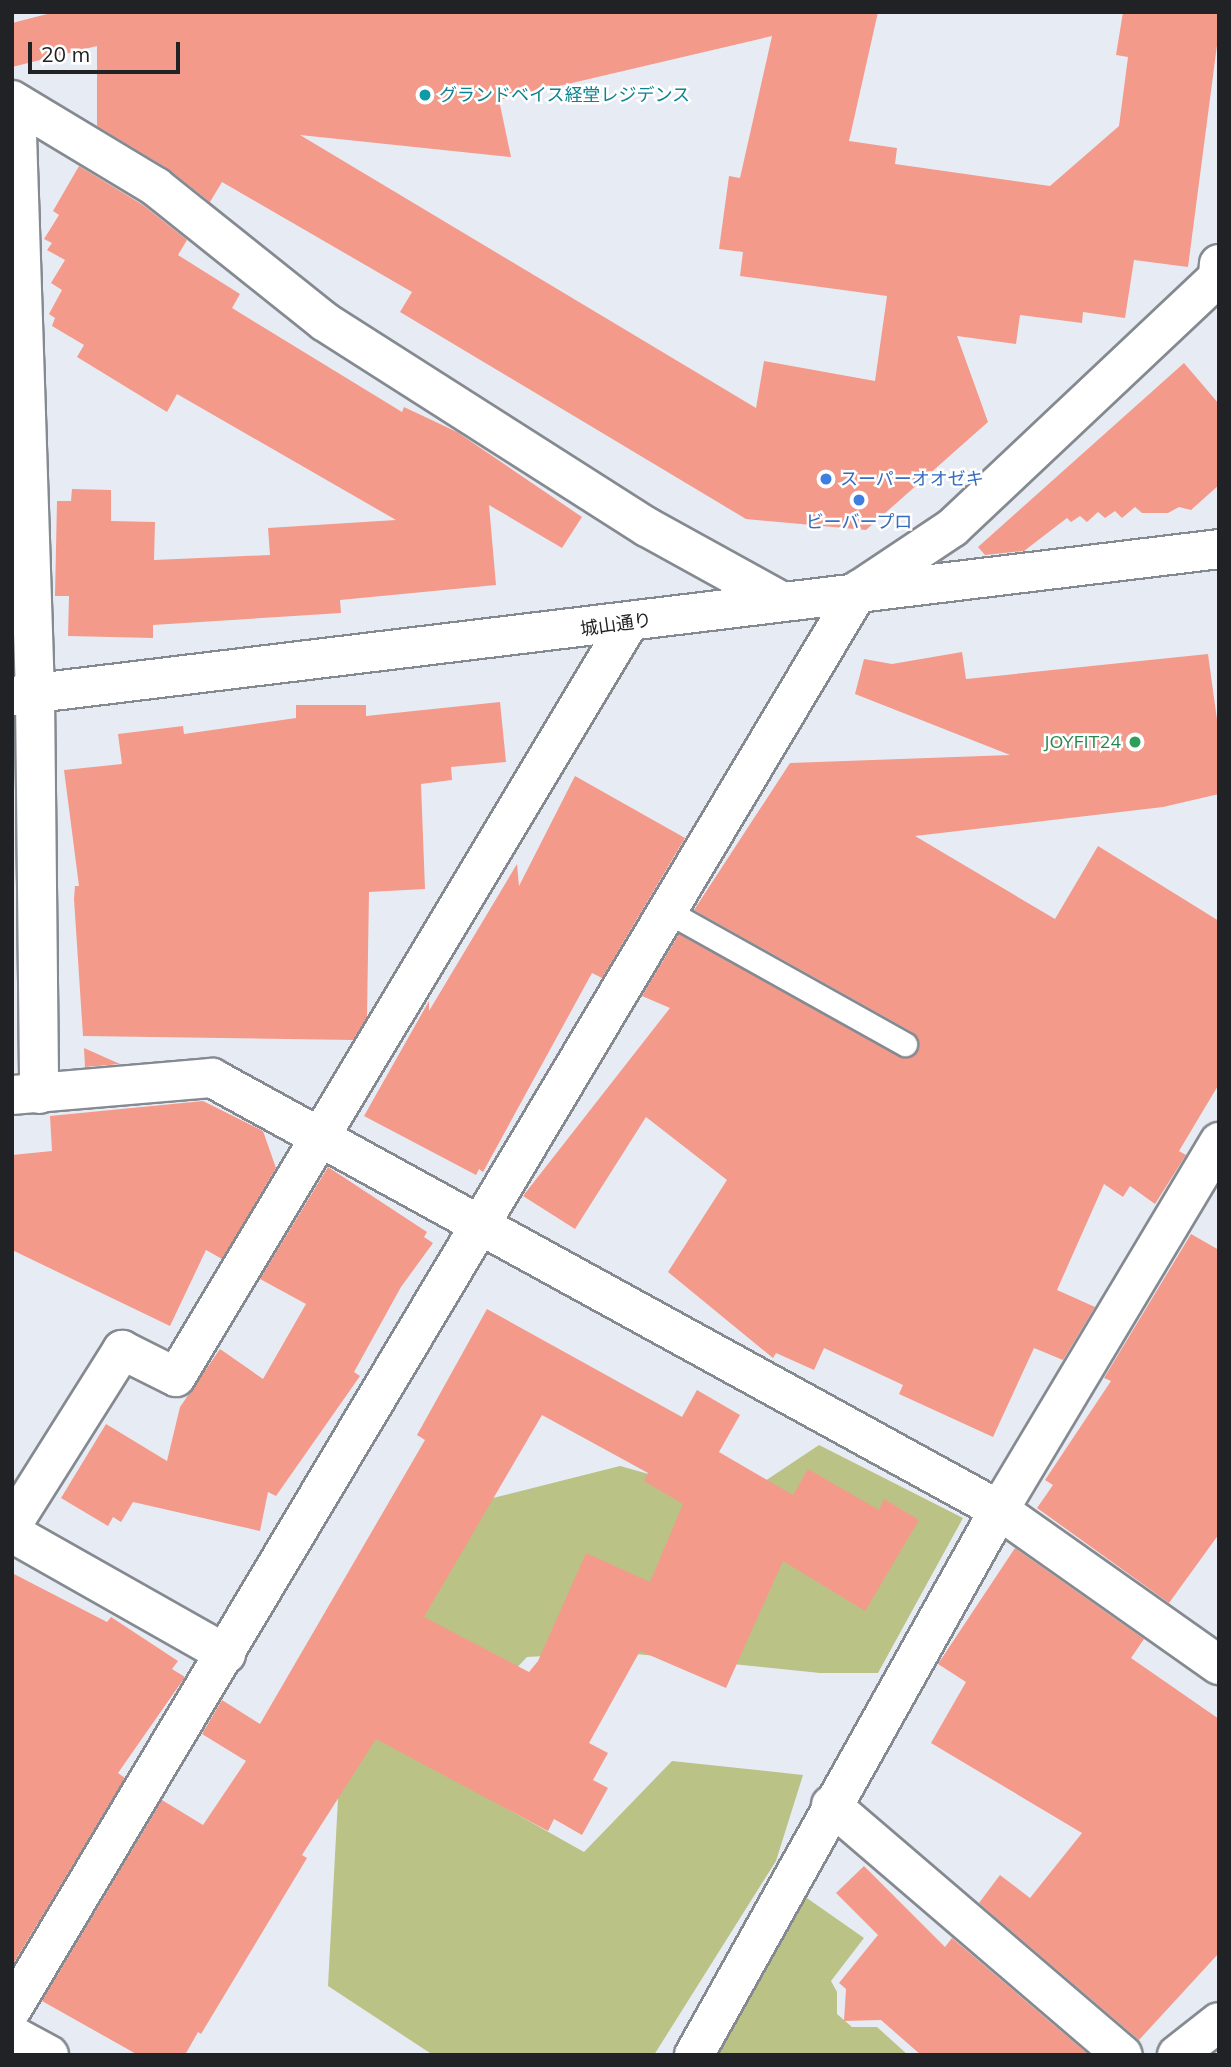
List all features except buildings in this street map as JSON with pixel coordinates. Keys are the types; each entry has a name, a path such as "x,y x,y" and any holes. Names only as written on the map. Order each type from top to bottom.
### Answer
{"street":[{"path":"14,102 24,696 25,1094 212,1078 483,1223 999,1510 1219,1665"},
{"path":"14,102 156,187 325,321 647,527 779,600"},
{"path":"12,2009 859,590 952,528 1218,276 1219,264"},
{"name":"城山通り","path":"24,696 628,624 859,590 1219,549"},
{"path":"12,1525 122,1350 176,1377 628,624"},
{"path":"694,2055 831,1805 999,1510 1219,1142"},
{"path":"12,1533 226,1654"},
{"path":"831,1805 1124,2055"},
{"path":"1177,2055 1219,2021"},
{"path":"12,2035 49,2055"}],"lane":[{"path":"665,911 905,1044"}],"green space":[{"path":"819,1445 963,1518 878,1673 820,1673 617,1652 527,1657 470,1717 456,1780 584,1852 672,1761 803,1775 776,1861 654,2055 433,2055 328,1986 339,1780 377,1648 489,1499 620,1466 738,1499"},
{"path":"804,1896 864,1938 831,1981 837,1992 837,2014 852,2027 877,2027 908,2055 715,2055"}],"place":[{"name":"グランドベイス経堂レジデンス","path":"425,95"},
{"name":"スーパーオオゼキ","path":"826,479"},
{"name":"ビーバープロ","path":"859,500"},
{"name":"JOYFIT24","path":"1135,742"}]}
